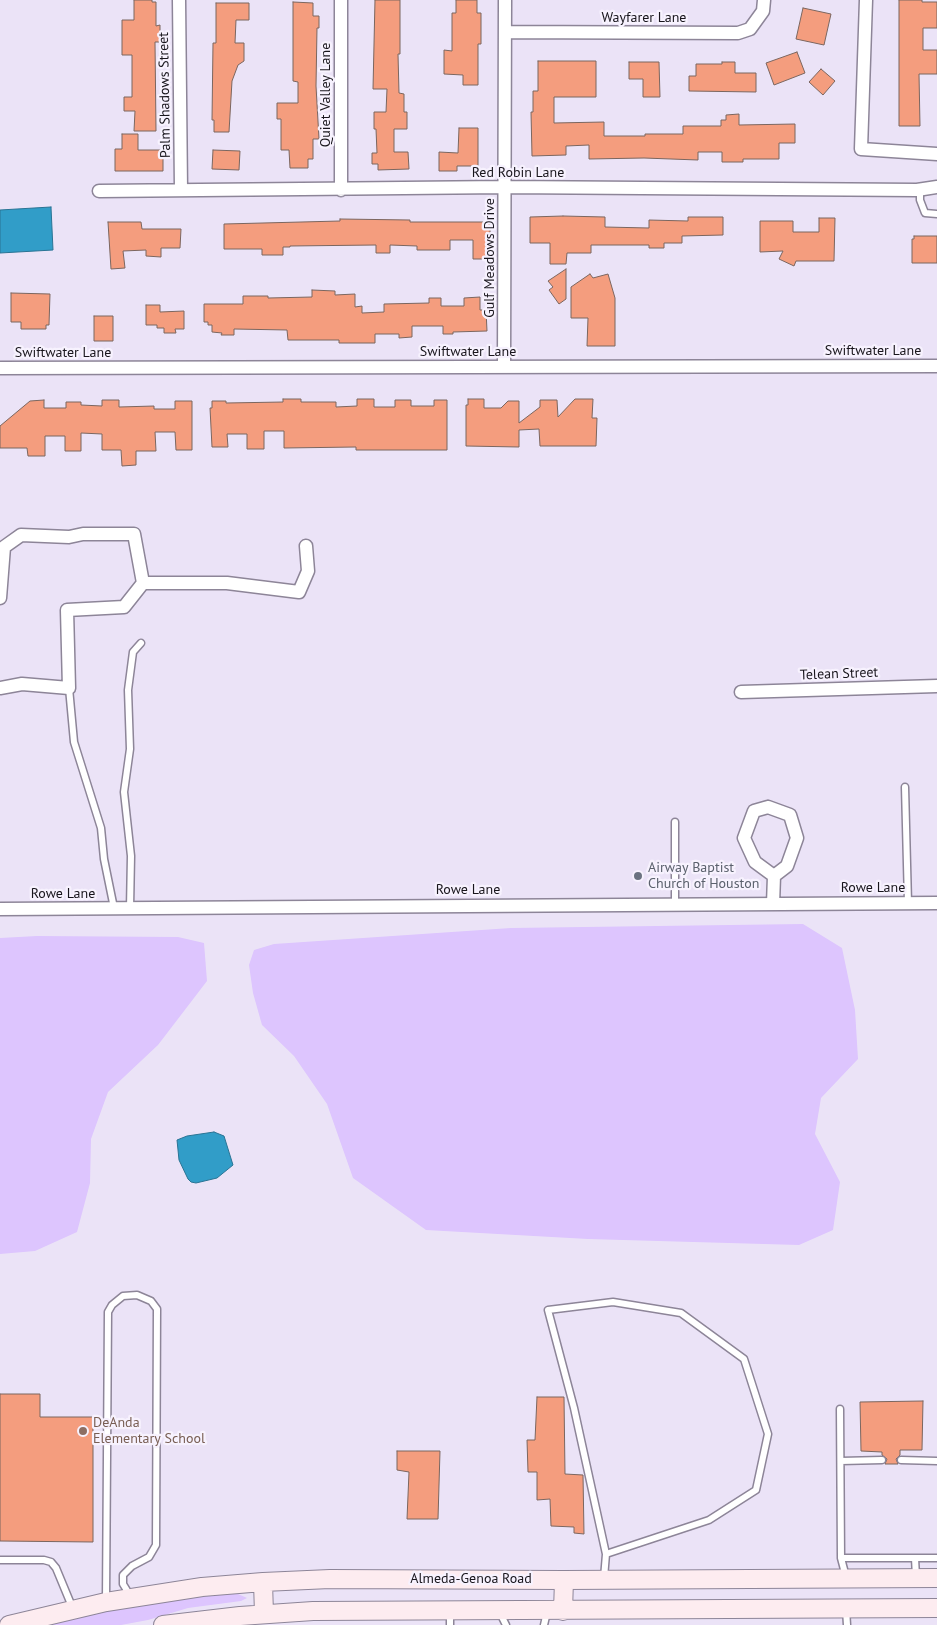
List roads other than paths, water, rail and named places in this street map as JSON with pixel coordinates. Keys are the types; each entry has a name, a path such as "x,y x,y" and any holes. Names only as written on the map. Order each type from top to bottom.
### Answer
{"main road":[{"name":"Almeda-Genoa Road","path":"9,1625 106,1602 202,1587 263,1582 330,1579 846,1580 937,1578"},
{"path":"552,1616 564,1580"},
{"path":"846,1580 847,1617"},
{"path":"263,1582 264,1614"},
{"path":"163,1625 240,1620 264,1614 313,1611 450,1618 552,1616 847,1617 937,1608"}],"street":[{"name":"Palm Shadows Street","path":"178,0 181,189"},
{"name":"Quiet Valley Lane","path":"341,0 341,190"},
{"name":"Gulf Meadows Drive","path":"504,367 505,0"},
{"name":"Wayfarer Lane","path":"505,32 738,34 750,29 763,11 764,0"},
{"path":"866,0 861,149 937,154"},
{"name":"Red Robin Lane","path":"98,190 505,188 920,189 937,187"},
{"name":"Swiftwater Lane","path":"0,368 937,366"},
{"path":"0,598 4,547 21,535 68,537 83,534 134,534 143,583 124,607 67,610 69,688 22,684 0,688"},
{"path":"143,583 227,583 299,592 308,571 306,546"},
{"name":"Telean Street","path":"741,692 937,686"},
{"path":"768,807 790,815 797,838 787,866 774,876 755,862 744,838 754,811 768,807"},
{"path":"773,904 774,876"},
{"name":"Rowe Lane","path":"0,909 937,902"}],"lane":[{"path":"920,189 920,200 926,213 937,214"},
{"path":"130,908 131,856 124,792 130,749 128,690 133,652 141,643"},
{"path":"69,688 74,742 101,828 104,859 114,908"},
{"path":"904,786 908,903"},
{"path":"675,822 675,904"},
{"path":"106,1602 108,1312 112,1305 123,1296 138,1295 151,1301 157,1309 156,1545 149,1557 132,1566 123,1575 123,1584 132,1598"},
{"path":"604,1579 606,1554 574,1408 548,1310 613,1302 681,1313 744,1359 768,1434 756,1490 709,1520 606,1554"},
{"path":"840,1410 841,1558 846,1580"},
{"path":"840,1460 882,1460"},
{"path":"901,1460 937,1461"},
{"path":"841,1558 937,1558"},
{"path":"915,1558 916,1578"},
{"path":"0,1560 44,1560 51,1562 56,1568 73,1610"}],"water":[{"path":"51,207 53,250 0,253 0,210"},
{"path":"214,1132 224,1136 233,1165 217,1178 196,1183 191,1182 179,1160 177,1140 187,1136"}],"place":[{"name":"Airway Baptist Church of Houston","path":"638,876"},
{"name":"DeAnda Elementary School","path":"83,1431"}]}
